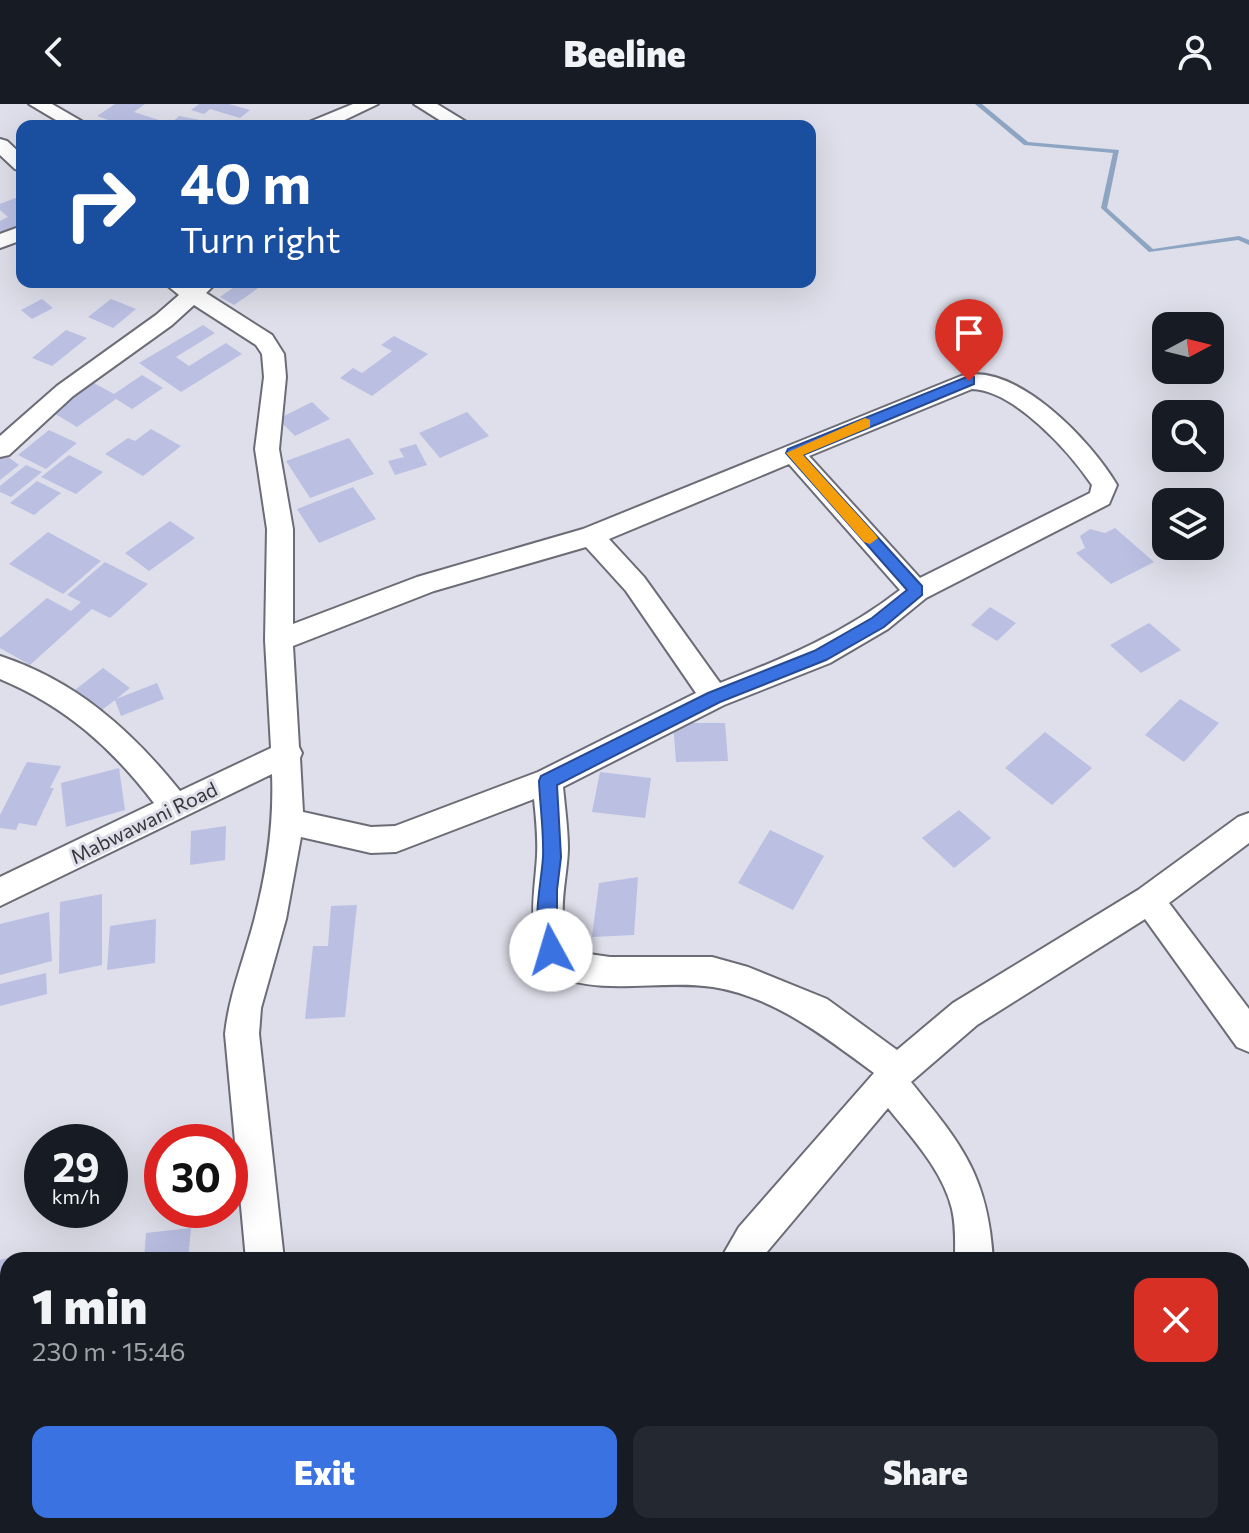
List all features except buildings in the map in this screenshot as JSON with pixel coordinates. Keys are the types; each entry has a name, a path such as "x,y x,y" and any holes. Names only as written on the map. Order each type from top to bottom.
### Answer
{"street":[{"path":"38,104 69,120"},
{"path":"330,120 369,104"},
{"path":"423,104 452,120"},
{"path":"0,145 16,160"},
{"path":"0,449 65,391 164,320 188,288"},
{"path":"193,288 264,340 273,354 275,377 267,449 280,529 279,640 288,753 289,821 270,919 244,1008 242,1034 264,1252"},
{"path":"279,640 426,584 591,536 969,381 1008,389 1037,412 1098,473 1105,485 1100,498 917,591 878,622 841,644 714,697 548,781 396,839 371,840 289,821"},
{"path":"793,453 917,591"},
{"path":"591,536 635,584 714,697"},
{"path":"0,667 64,698 108,728 134,753 176,809"},
{"name":"Mabwawani Road","path":"0,892 288,753"},
{"path":"548,781 552,857 547,890 547,924 551,950 566,966 610,972 712,972 748,982 815,1010 893,1076 961,1184 970,1209 973,1252"},
{"path":"744,1252 893,1076 965,1014 1149,900 1249,826"},
{"path":"1149,900 1249,1036"}],"waterway":[{"path":"978,104 1026,144 1117,151 1104,208 1151,251 1239,238 1249,243"}],"slow traffic":[{"path":"865,423 793,453 870,538"}],"route":[{"path":"551,950 547,924 547,890 552,857 548,781 714,697 820,655 878,622 917,591 793,453 969,381"}]}
